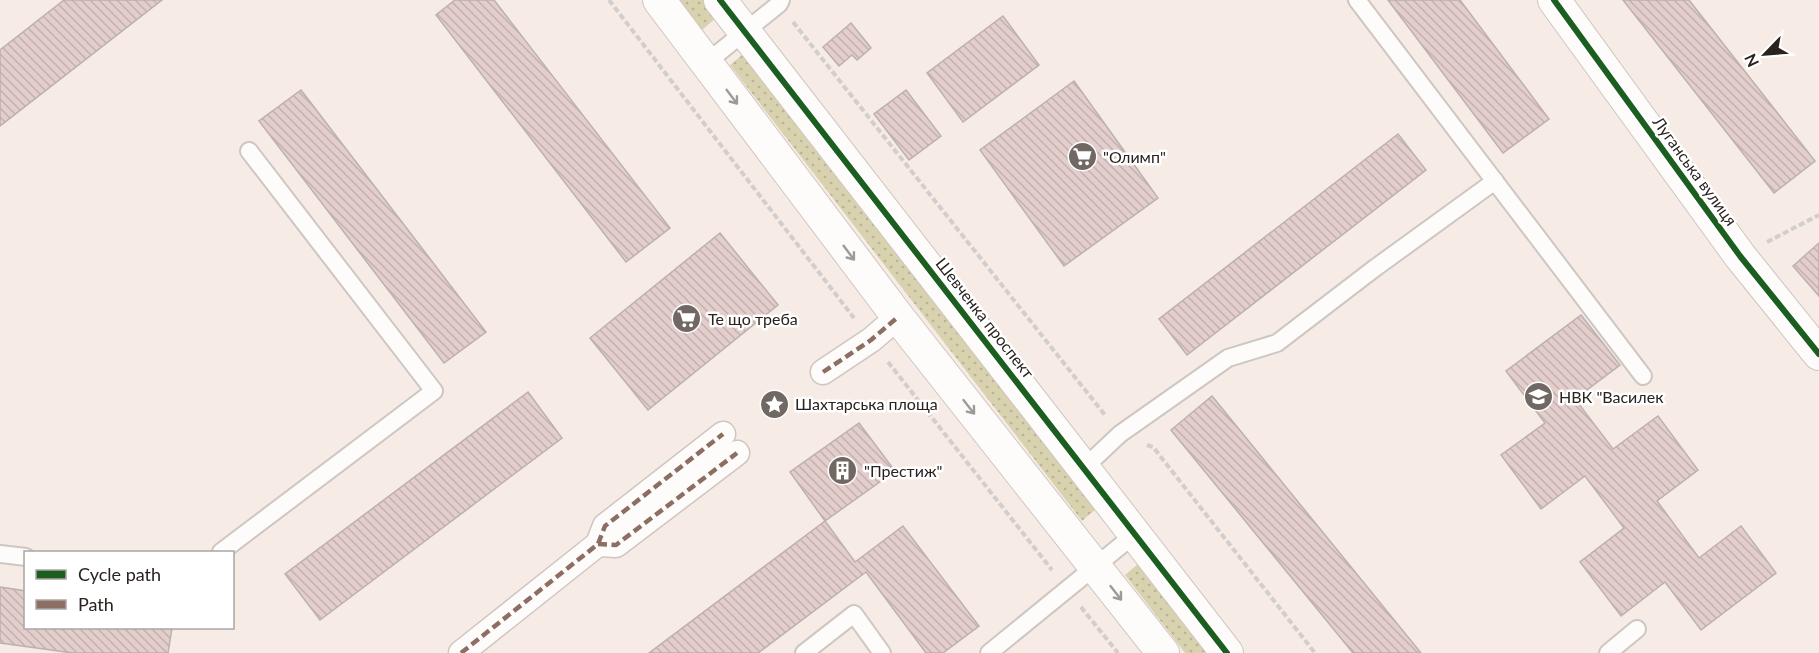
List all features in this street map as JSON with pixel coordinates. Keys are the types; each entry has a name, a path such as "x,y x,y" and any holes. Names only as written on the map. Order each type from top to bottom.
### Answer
{"street":[{"path":"658,0 898,317 1162,653"},
{"name":"Шевченка проспект","path":"720,0 1227,653"},
{"name":"Луганська вулиця","path":"1554,0 1740,256 1819,354"},
{"path":"823,372 871,340 898,317"},
{"path":"461,653 598,544 616,545 730,444"}],"lane":[{"path":"1357,0 1643,376"},
{"path":"706,63 780,2"},
{"path":"222,551 434,391 249,151"},
{"path":"1084,468 1120,434 1228,358 1277,343 1495,181"},
{"path":"989,653 1135,534"},
{"path":"0,554 24,557"},
{"path":"804,653 854,614 882,653"},
{"path":"1608,653 1637,629"}],"path":[{"path":"780,2 1120,434 1153,447 1315,653"},
{"path":"1740,256 1819,215"}],"shaded area":[{"path":"678,0 706,0 718,16 702,30"},
{"path":"746,52 1097,508 1082,521 730,65"},
{"path":"1138,564 1208,653 1185,653 1125,575"}],"building":[{"path":"64,0 162,0 0,126 0,50"},
{"path":"455,0 494,0 670,228 626,262 436,15"},
{"path":"1388,0 1460,0 1549,119 1503,153"},
{"path":"1623,0 1689,0 1815,161 1774,193"},
{"path":"1003,16 1039,65 963,122 927,73"},
{"path":"851,23 871,48 857,60 852,55 839,66 823,47"},
{"path":"1074,81 1158,198 1064,266 980,150"},
{"path":"301,90 486,332 444,363 259,121"},
{"path":"906,90 941,136 909,160 874,114"},
{"path":"1398,134 1426,170 1187,355 1159,319"},
{"path":"720,233 778,305 648,410 590,338"},
{"path":"1819,243 1819,296 1793,266"},
{"path":"1581,315 1620,365 1575,399 1613,449 1658,416 1698,470 1657,501 1699,558 1741,526 1776,573 1701,630 1665,582 1621,616 1580,562 1624,528 1585,476 1541,509 1501,455 1545,423 1506,371"},
{"path":"528,392 562,438 320,620 285,574"},
{"path":"1212,396 1421,653 1353,653 1171,430"},
{"name":"\"Престиж\"","path":"859,423 895,471 825,521 790,472"},
{"path":"825,521 855,562 903,526 979,626 943,653 926,653 866,572 758,653 649,653"},
{"path":"0,587 24,591 24,629 172,629 168,653 73,653 0,643"}],"marked path":[{"path":"823,372 871,340 898,317"},
{"path":"461,653 598,544 605,526 723,434"},
{"path":"598,544 616,545 737,453"}],"cycle path":[{"path":"720,0 1227,653"},
{"path":"1554,0 1740,256 1819,354"}],"place":[{"name":"\"Олимп\"","path":"1082,157"},
{"name":"Те що треба","path":"687,319"},
{"name":"НВК \"Василек","path":"1538,397"},
{"name":"Шахтарська площа","path":"774,404"},
{"name":"\"Престиж\"","path":"843,471"}]}
